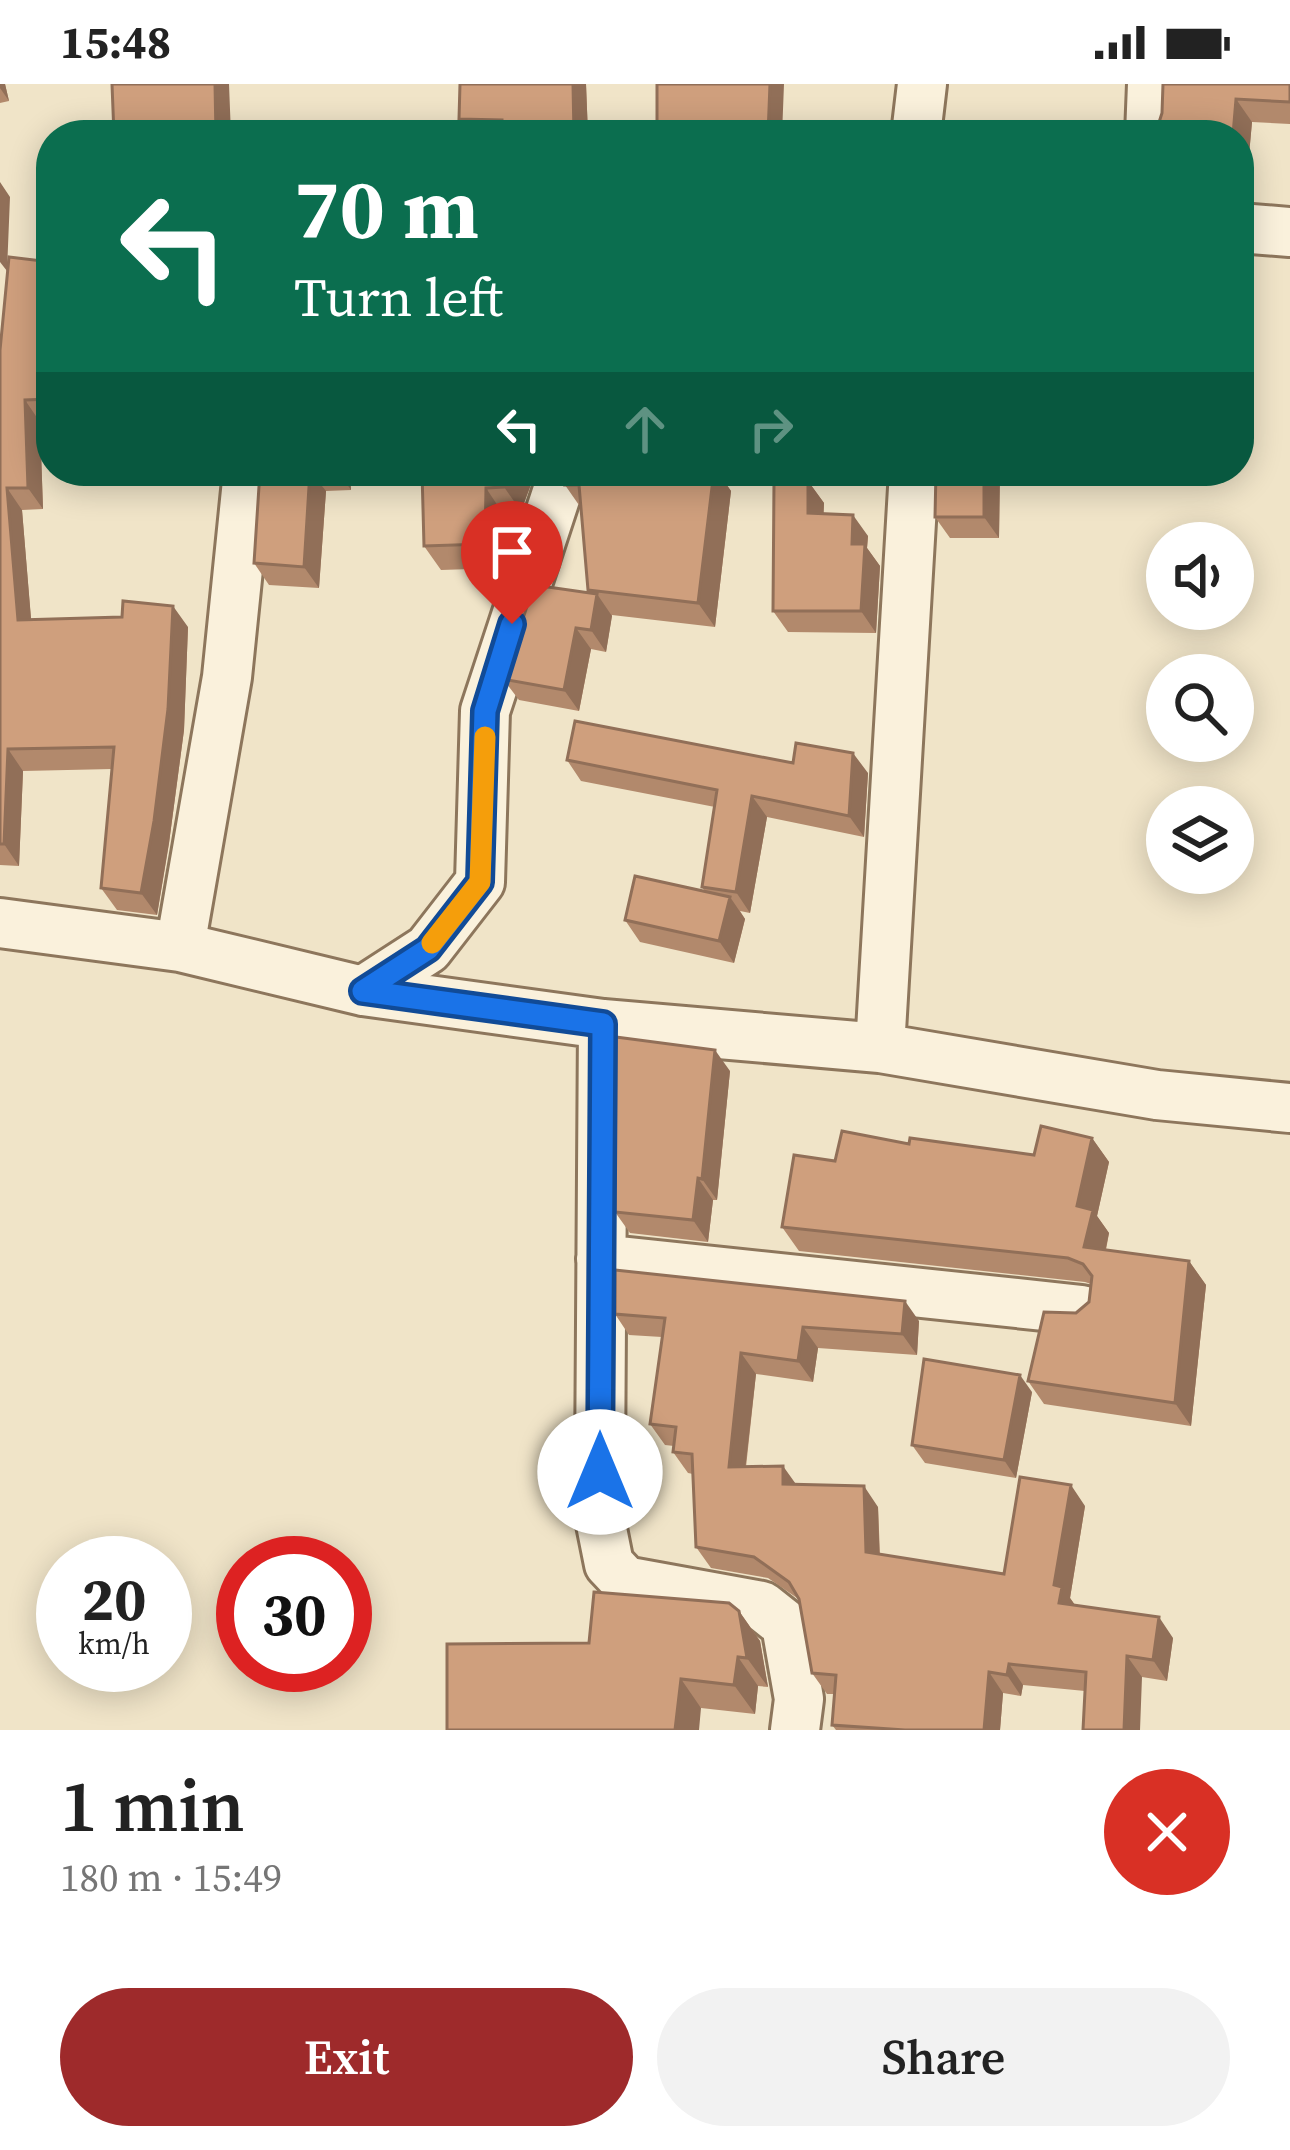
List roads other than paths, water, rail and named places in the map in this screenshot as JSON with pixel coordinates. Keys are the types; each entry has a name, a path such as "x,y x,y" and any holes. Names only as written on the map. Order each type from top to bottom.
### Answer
{"street":[{"path":"918,120 922,84"},
{"path":"1151,120 1152,84"},
{"path":"1254,229 1290,232"},
{"path":"180,947 227,676 246,486"},
{"path":"363,991 428,949 480,882 485,711 559,486"},
{"path":"880,1048 913,486"},
{"path":"0,923 180,947 363,991 603,1024 880,1048 1157,1095 1290,1108"},
{"path":"603,1024 601,1524 609,1564 625,1581 762,1606 785,1625 794,1649 799,1699 795,1730"},
{"path":"601,1259 1082,1310"}]}
